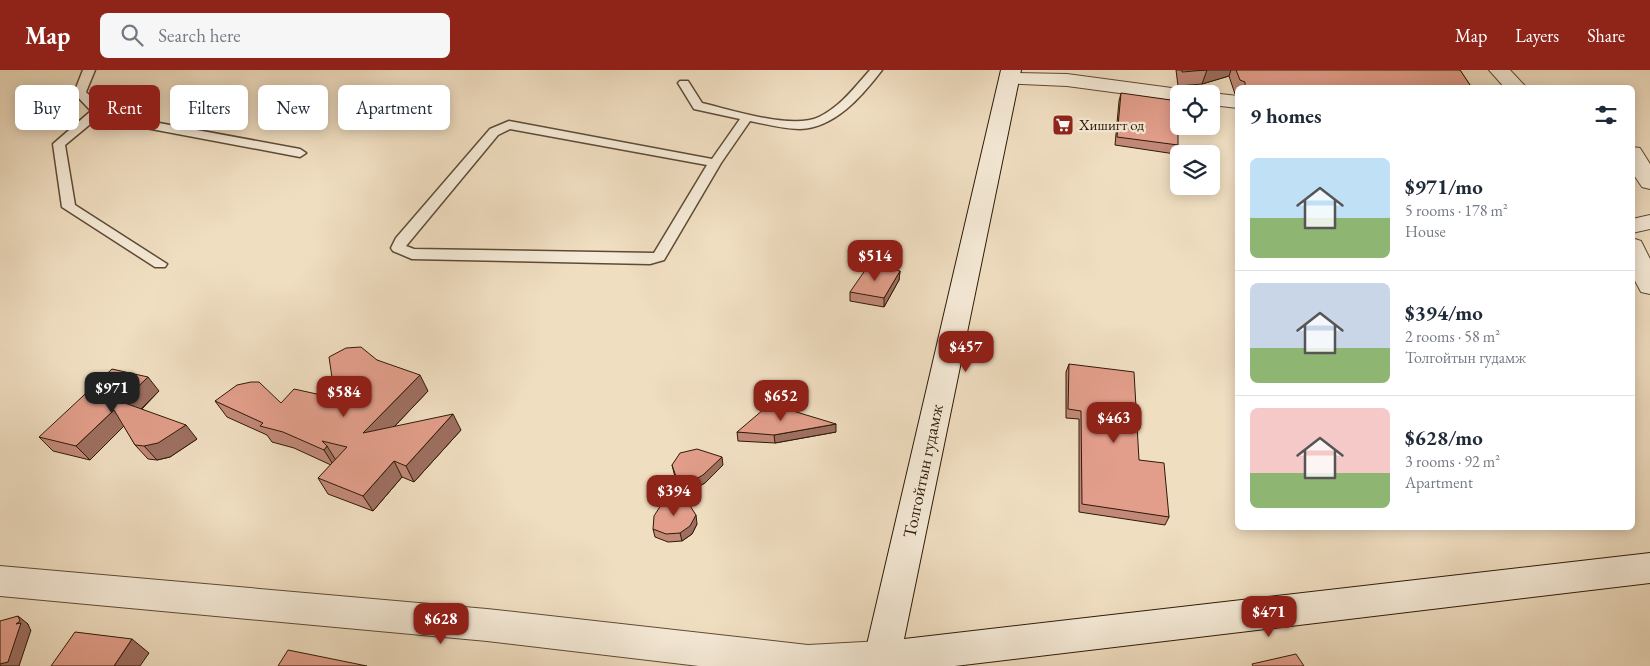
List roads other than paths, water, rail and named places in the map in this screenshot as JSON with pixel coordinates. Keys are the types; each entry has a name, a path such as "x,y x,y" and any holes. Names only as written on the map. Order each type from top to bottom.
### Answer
{"street":[{"path":"1499,70 1514,85"},
{"path":"1010,74 1068,75 1170,93"},
{"name":"Толгойтын гудамж","path":"881,662 1010,74"},
{"path":"1220,100 1235,102"},
{"path":"1635,157 1650,182"},
{"path":"1635,225 1650,222"},
{"path":"1635,254 1650,286"},
{"path":"0,581 487,625 808,662 881,662 1650,568"}],"lane":[{"path":"89,70 80,93 89,102"},
{"path":"684,83 698,106 747,117 801,125 819,122 832,115 876,70"},
{"path":"715,163 509,125 501,127 494,132 438,197 398,248 412,254 650,259 659,257 715,163 747,117"},
{"path":"89,119 59,144 69,207 160,264"},
{"path":"160,127 300,153"}],"place":[{"name":"Хишигт од","path":"1063,125"}]}
